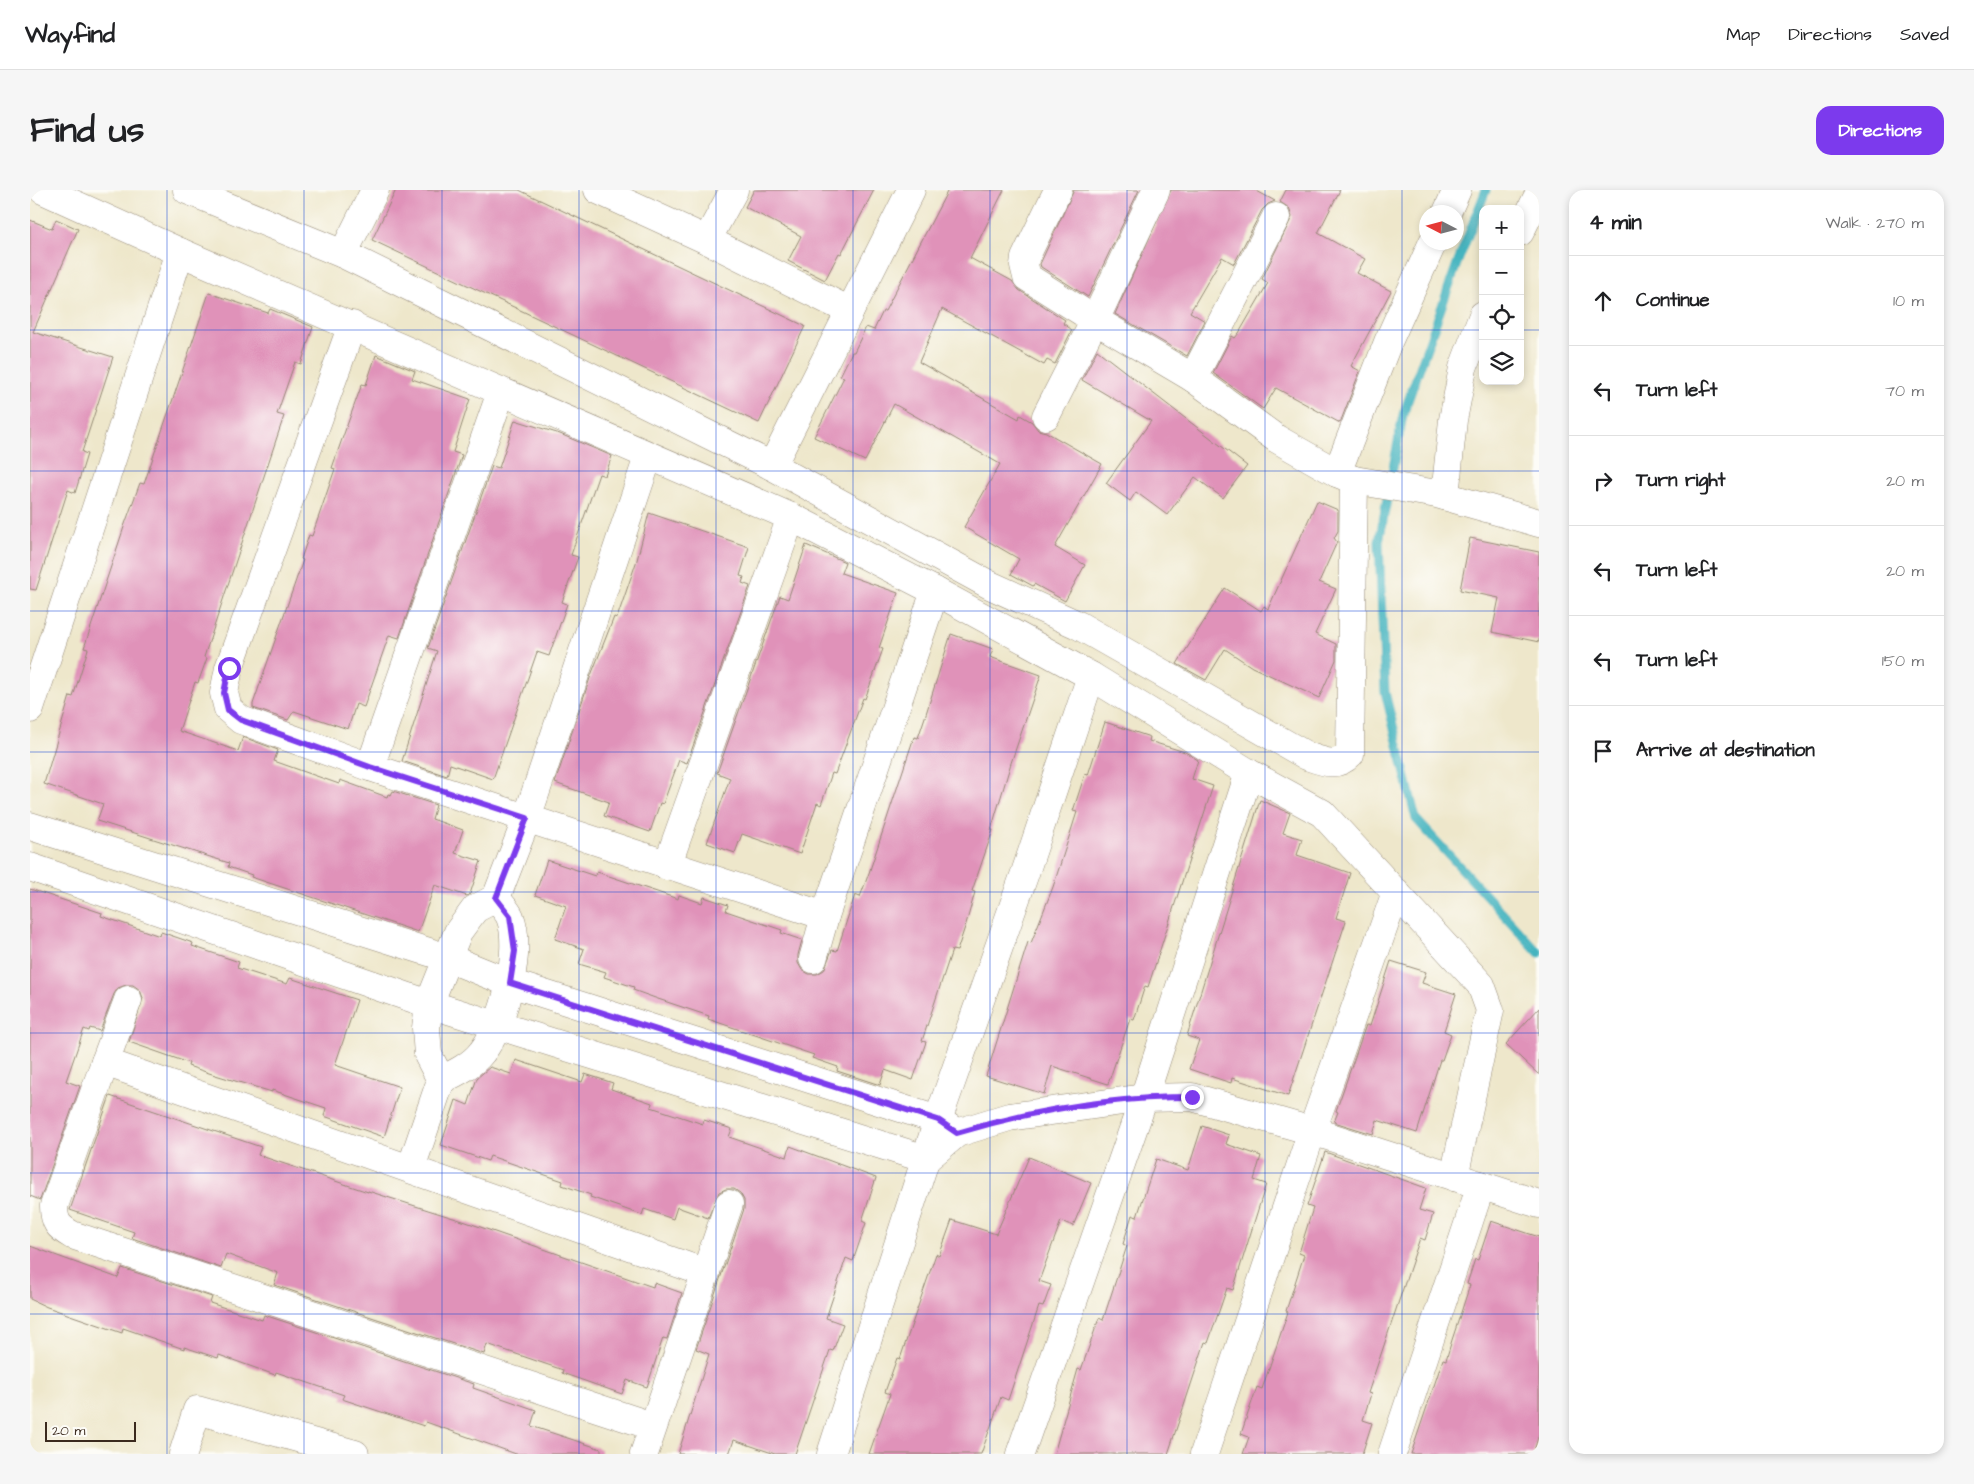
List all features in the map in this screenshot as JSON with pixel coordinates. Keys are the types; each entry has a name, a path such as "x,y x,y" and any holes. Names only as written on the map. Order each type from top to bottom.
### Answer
{"street":[{"path":"43,190 180,252 791,518 935,591 1090,676 1249,773 1322,813 1481,986 1490,1010 1454,1177"},
{"path":"187,190 343,254 772,466 990,585 1078,625 1307,756 1327,763 1342,762 1350,754 1351,478 1388,342 1429,250"},
{"path":"343,254 375,190"},
{"path":"598,190 708,240 850,310"},
{"path":"708,240 734,190"},
{"path":"772,466 911,190"},
{"path":"1058,190 1025,258 1024,270 1027,277 1193,378 1277,439 1351,478 1441,495 1539,523"},
{"path":"1046,416 1095,320 1156,190"},
{"path":"1450,205 1457,190"},
{"path":"1524,224 1539,194"},
{"path":"1193,378 1276,217"},
{"path":"30,709 180,252"},
{"path":"352,326 229,668 224,693 228,710 241,720 370,767 667,866 825,916"},
{"path":"1441,495 1463,368 1479,326"},
{"path":"370,767 501,392"},
{"path":"442,1080 428,1055 426,1028 429,1004 458,932 475,909 496,898 527,818 648,456"},
{"path":"667,866 791,518"},
{"path":"813,959 825,916 935,591"},
{"path":"831,1454 926,1159 948,1127 1025,873 1090,676"},
{"path":"1020,1454 1144,1098 1249,773"},
{"path":"30,826 448,958 510,983 948,1127 1144,1098 1192,1097 1312,1131 1539,1204"},
{"path":"30,867 429,1004 926,1159"},
{"path":"1204,1454 1312,1131 1396,892"},
{"path":"411,1168 442,1080 461,1071 482,1052 497,1025 510,983 515,951 510,916 496,898"},
{"path":"128,1000 54,1206 54,1221 62,1230 72,1236 652,1426"},
{"path":"105,1062 706,1273"},
{"path":"1392,1454 1481,1185"},
{"path":"644,1454 729,1204"},
{"path":"183,1454 197,1410 346,1453"}],"building":[{"path":"396,190 519,190 805,326 759,423 372,240"},
{"path":"754,190 874,190 841,254 839,253 825,280 788,261 801,236 745,207"},
{"path":"948,190 1004,190 970,258 1012,281 1019,290 1065,320 1063,323 1072,330 1055,364 1047,360 1044,365 942,309 919,362 1019,419 1020,415 1032,422 1038,430 1046,432 1102,464 1055,547 1085,565 1065,601 1011,574 1019,559 964,527 1000,464 894,404 865,461 814,437 844,377 840,376 852,352 854,352 866,327 874,330"},
{"path":"1074,190 1139,190 1088,297 1041,267 1040,264"},
{"path":"1171,190 1255,190 1275,201 1268,204 1262,210 1234,264 1222,257 1190,312 1205,321 1187,356 1115,314"},
{"path":"1286,190 1340,190 1318,233 1365,259 1357,273 1391,291 1351,366 1360,371 1340,423 1276,388 1263,409 1213,373 1232,336 1235,338 1239,333 1268,283 1262,279 1292,217 1289,208 1280,202"},
{"path":"56,219 78,229 33,332 113,357 82,452 87,454 75,493 68,490 36,590 30,589 30,220 52,229"},
{"path":"209,293 268,313 270,309 313,327 301,364 295,362 277,414 284,416 204,657 207,658 198,683 195,682 179,731 238,751 243,737 278,750 274,761 339,784 340,780 387,797 393,791 436,805 432,819 463,830 455,853 481,861 470,894 467,896 435,885 418,932 251,877 252,875 228,867 229,863 97,821 103,804 44,784 70,696 73,697 88,649 84,648 125,524 140,483 144,484"},
{"path":"1097,350 1247,466 1223,498 1195,477 1167,515 1136,492 1130,501 1106,483 1151,421 1082,380"},
{"path":"376,355 415,371 412,379 470,399 453,452 462,455 399,638 389,635 364,707 356,704 348,729 294,711 288,720 253,708 253,704 303,560 301,559 309,535 312,536 335,469 332,468 341,442 362,384 366,385"},
{"path":"515,420 560,434 612,456 605,476 599,474 571,555 578,557 562,602 567,604 549,656 537,652 493,779 450,764 447,776 402,761 437,651 428,648 492,466 499,468"},
{"path":"1317,501 1338,510 1338,531 1334,538 1337,542 1319,582 1336,589 1315,634 1336,644 1336,660 1319,698 1252,667 1225,649 1206,680 1177,664 1225,588 1261,611 1264,606 1268,609"},
{"path":"649,513 749,547 740,576 744,577 742,583 750,586 687,763 679,760 663,804 660,803 650,832 604,816 609,802 555,783 590,678 614,617 617,618 637,560"},
{"path":"1470,538 1539,552 1539,642 1492,632 1499,598 1460,590"},
{"path":"806,545 845,562 841,573 898,593 879,648 883,649 865,699 863,698 835,774 832,773 821,805 817,803 800,854 742,834 735,853 707,843 730,778 717,773 780,596 788,599"},
{"path":"951,634 993,649 990,657 1041,675 1011,763 991,830 993,830 972,891 975,892 966,924 957,951 952,950 922,1041 926,1042 913,1080 885,1070 880,1085 837,1071 838,1067 812,1058 814,1055 708,1019 709,1016 633,990 634,987 604,977 606,972 579,964 584,949 555,939 566,906 535,895 547,860 595,876 597,872 678,899 679,895 702,903 704,897 728,905 726,911 782,930 781,933 802,940 798,963 802,970 809,974 817,974 824,970 832,950 837,951 855,895 860,897 914,737 918,738"},
{"path":"1105,722 1150,737 1149,741 1185,752 1198,760 1192,779 1213,786 1148,987 1145,986 1134,1020 1130,1019 1108,1084 1052,1066 1044,1094 986,1076 1028,942 1031,943 1053,887 1077,812 1073,811 1085,774 1088,775"},
{"path":"1260,800 1290,813 1283,833 1302,839 1297,855 1350,873 1336,918 1346,921 1288,1096 1232,1078 1231,1083 1189,1069 1199,1040 1187,1036"},
{"path":"30,889 102,913 101,916 160,936 161,932 193,943 192,946 239,962 237,968 287,984 290,978 357,1000 335,1065 400,1087 384,1137 324,1116 326,1108 188,1066 189,1063 129,1042 143,998 140,990 133,985 126,985 118,988 114,994 100,1031 90,1028 89,1031 84,1029 66,1081 80,1086 40,1200 30,1196"},
{"path":"1391,961 1426,972 1422,983 1456,994 1444,1031 1451,1034 1442,1060 1440,1060 1417,1133 1377,1120 1373,1134 1334,1122 1338,1112 1336,1111 1366,1025 1370,1026"},
{"path":"1539,1008 1539,1075 1506,1044"},
{"path":"516,1060 582,1082 585,1074 613,1083 611,1089 652,1103 651,1107 703,1124 704,1120 732,1129 729,1137 787,1157 790,1146 876,1178 862,1221 866,1223 853,1261 846,1258 826,1318 843,1324 833,1351 830,1350 795,1454 775,1454 734,1440 729,1454 678,1454 709,1354 696,1349 744,1209 744,1200 740,1193 734,1189 726,1189 719,1192 708,1218 677,1207 673,1219 644,1209 642,1215 562,1185 563,1181 490,1156 488,1161 441,1145 456,1100 468,1105 477,1078 490,1067 511,1074"},
{"path":"110,1096 261,1147 258,1155 466,1222 653,1287 654,1283 682,1293 667,1339 663,1338 647,1387 627,1380 622,1394 562,1373 563,1370 487,1344 484,1354 274,1285 278,1273 226,1254 221,1268 132,1238 134,1232 70,1210"},
{"path":"1202,1126 1229,1135 1226,1144 1261,1156 1254,1180 1266,1184 1233,1290 1227,1288 1208,1343 1205,1342 1168,1454 1054,1454 1078,1369 1081,1370 1099,1318 1103,1320 1127,1246 1123,1244 1132,1215 1137,1217 1156,1159 1188,1170"},
{"path":"1325,1152 1426,1188 1419,1210 1433,1214 1425,1240 1420,1238 1368,1393 1371,1394 1363,1420 1372,1423 1362,1454 1243,1454 1249,1437 1241,1434 1257,1387 1262,1389 1288,1312 1286,1311 1304,1255 1299,1253 1313,1208 1307,1206"},
{"path":"1029,1157 1091,1183 1073,1226 1061,1221 1039,1281 1051,1285 1043,1307 1039,1306 1008,1400 1001,1397 981,1454 869,1454 890,1394 885,1392 897,1358 900,1359 936,1254 939,1256 952,1220 996,1234"},
{"path":"1491,1221 1539,1237 1539,1434 1533,1454 1411,1454 1443,1359 1446,1360 1470,1285 1467,1284 1475,1259 1478,1260"},
{"path":"30,1246 118,1278 122,1268 212,1297 210,1303 262,1320 264,1315 474,1384 473,1388 536,1410 531,1426 601,1449 601,1454 516,1454 426,1422 424,1426 342,1399 344,1395 276,1372 275,1375 219,1355 218,1358 184,1347 184,1349 123,1328 122,1333 47,1307 30,1299"}],"waterway":[{"path":"1486,190 1458,261 1403,415 1379,542 1385,692 1416,819 1539,953"}],"route":[{"path":"229,668 224,693 228,710 241,720 370,767 527,818 496,898 510,916 515,951 510,983 938,1120 957,1133 1010,1117 1144,1098 1192,1097"}]}
